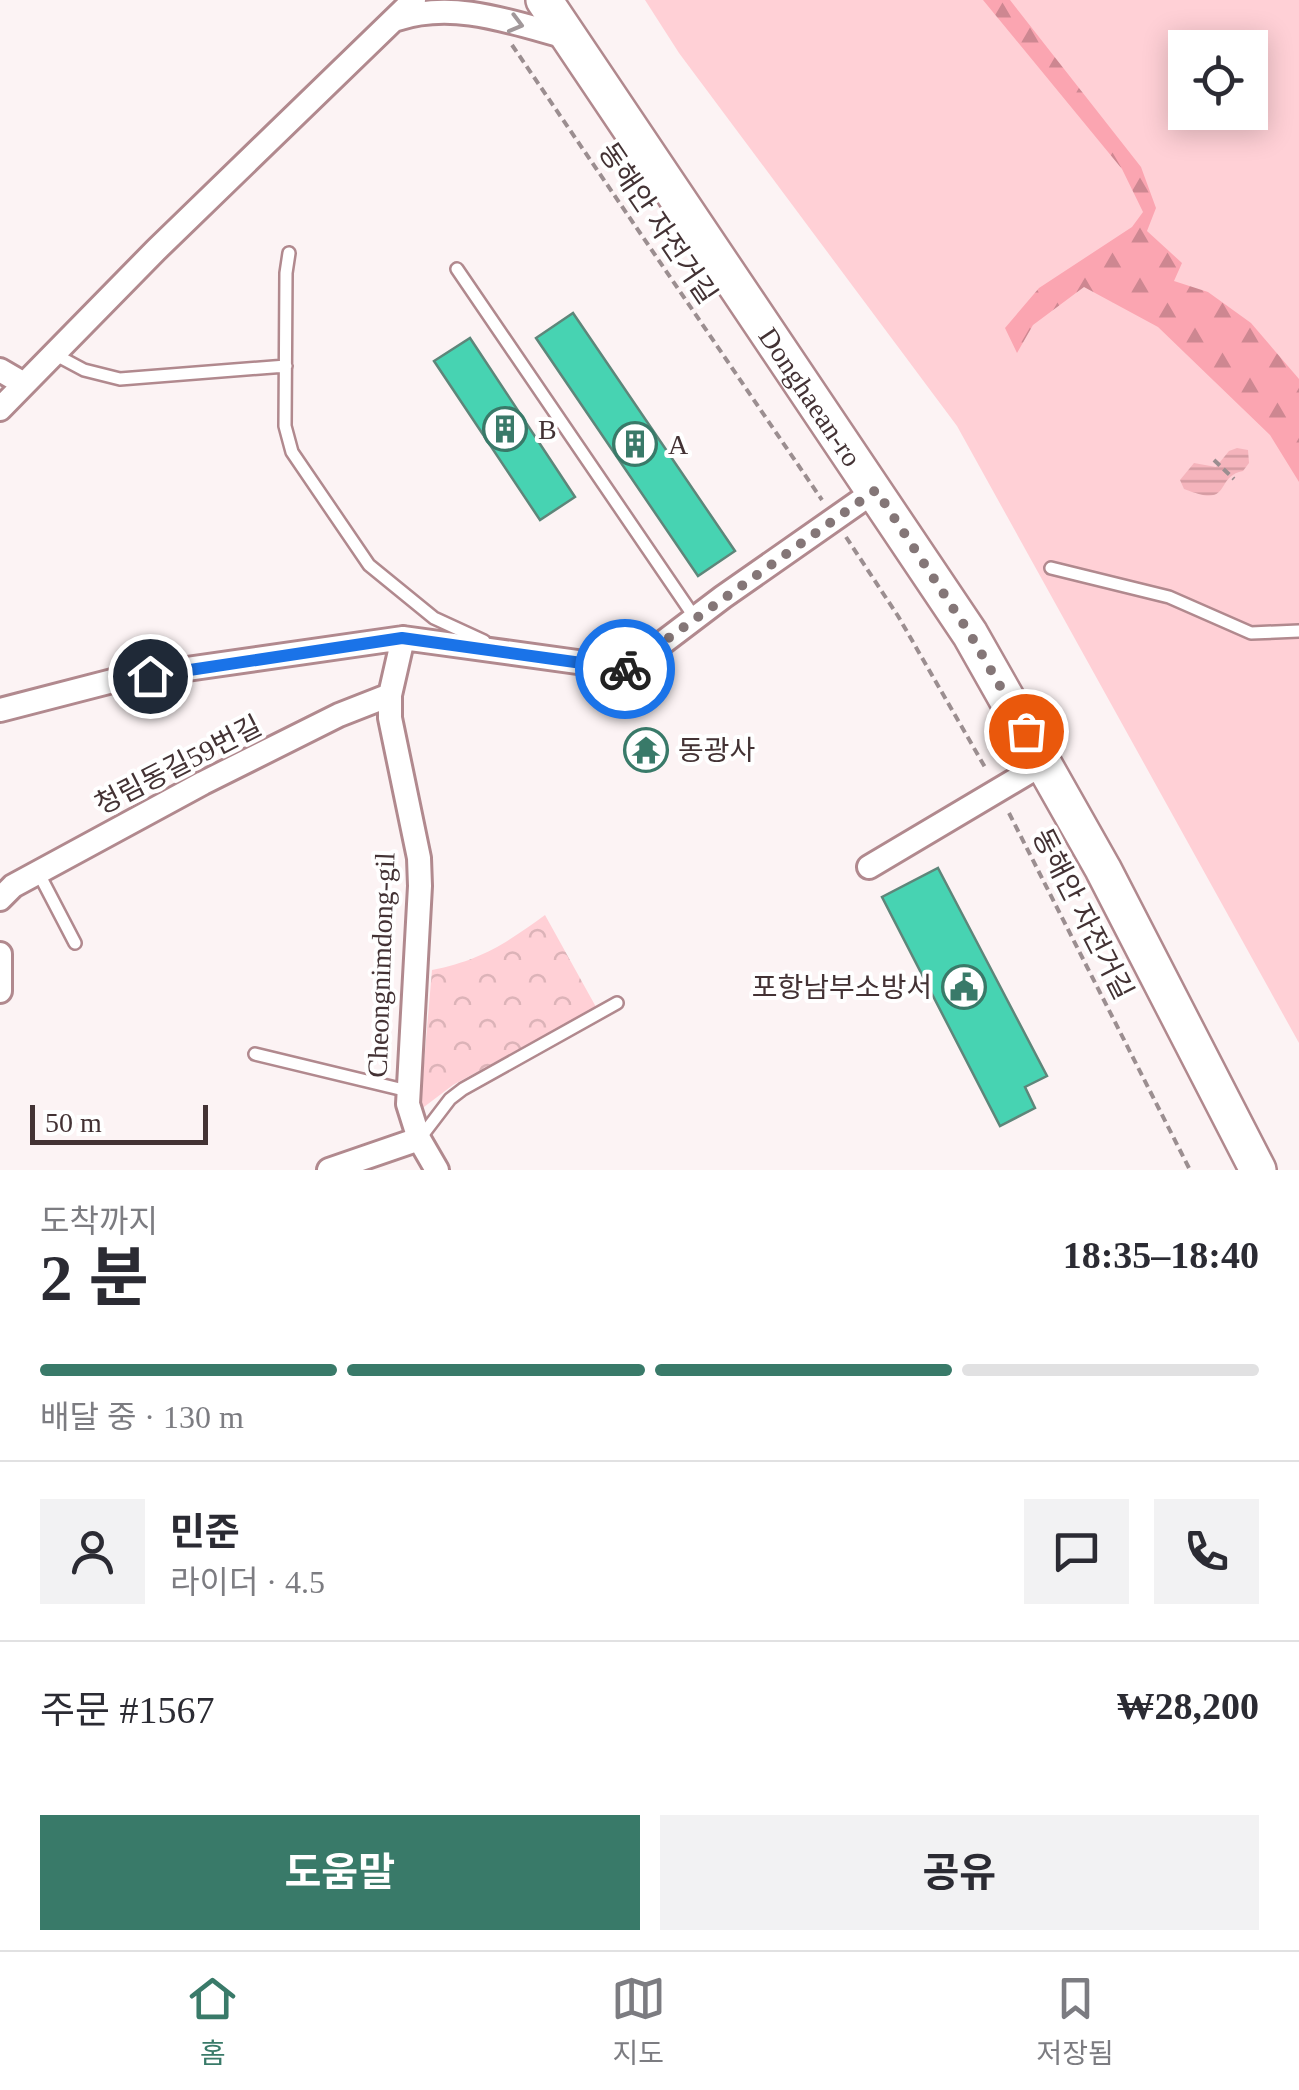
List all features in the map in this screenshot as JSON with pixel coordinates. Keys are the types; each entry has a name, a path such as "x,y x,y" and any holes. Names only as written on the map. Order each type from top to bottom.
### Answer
{"main road":[{"name":"Donghaean-ro","path":"544,0 970,634 1044,763 1258,1170"}],"street":[{"path":"0,408 396,10 414,0"},
{"path":"396,10 469,11 570,38"},
{"path":"0,370 24,384"},
{"path":"0,710 98,683 405,646 506,651 628,669 876,490"},
{"name":"Cheongnimdong-gil","path":"405,646 390,695 393,738 418,858 419,914 408,1091 410,1117 437,1170"},
{"name":"청림동길59번길","path":"0,898 12,886 202,783 339,715 390,695"},
{"path":"870,868 1044,763"},
{"path":"0,954 0,991"},
{"path":"329,1170 419,1139"}],"lane":[{"path":"289,253 286,426 292,452 369,565 434,618 506,651"},
{"path":"457,269 695,618"},
{"path":"54,354 84,370 120,379 286,366"},
{"path":"1051,568 1169,597 1251,634 1299,632"},
{"path":"405,646 434,618"},
{"path":"38,872 75,942"},
{"path":"419,1139 463,1088 617,1003"},
{"path":"255,1054 408,1091"}],"path":[{"name":"동해안 자전거길","path":"510,42 834,519 916,647 997,790 1190,1170"},
{"path":"1214,460 1234,480"}],"green space":[{"path":"645,0 1299,0 1299,1043 957,426 679,53"},
{"path":"983,0 1010,0 1141,167 1156,208 1147,231 1182,263 1174,281 1208,292 1251,323 1299,379 1299,482 1270,435 1158,327 1084,287 1033,325 1017,353 1005,328 1039,288 1132,227 1143,212 1122,169"},
{"path":"545,915 596,1007 453,1085 420,1110 432,970 492,950"}],"shaded area":[{"path":"1248,450 1249,463 1228,479 1217,494 1184,489 1180,480 1194,463 1216,467 1229,451"}],"building":[{"name":"A","path":"573,313 735,551 698,576 536,338"},
{"name":"B","path":"470,338 575,497 540,520 434,361"},
{"name":"포항남부소방서","path":"938,868 1047,1076 1025,1087 1035,1108 1000,1126 882,897"}],"way so far":[{"path":"625,669 876,490 970,634 1026,731"}],"place":[{"name":"B","path":"505,429"},
{"name":"A","path":"635,444"},
{"name":"동광사","path":"646,750"},
{"name":"포항남부소방서","path":"964,987"}],"route":[{"path":"150,676 402,638 625,669"}]}
